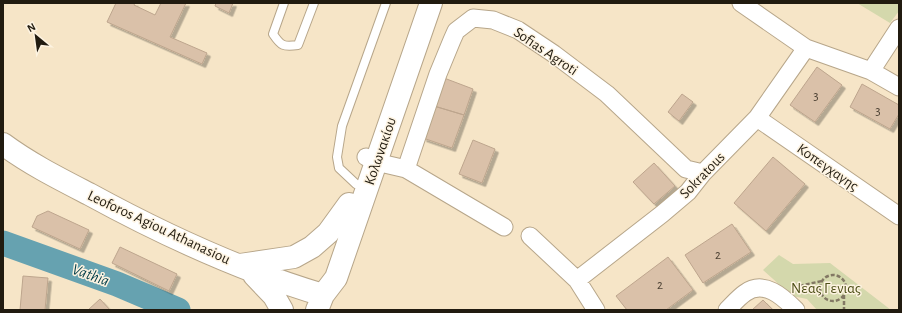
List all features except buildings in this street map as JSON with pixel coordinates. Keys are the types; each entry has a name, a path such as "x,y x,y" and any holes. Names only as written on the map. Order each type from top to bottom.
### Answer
{"main road":[{"name":"Κολωνακίου","path":"320,303 336,278 371,159 421,3"},
{"name":"Κολωνακίου","path":"320,303 324,274 348,204 356,184 371,159 431,3"},
{"name":"Leoforos Agiou Athanasiou","path":"3,144 23,159 112,206 178,239 274,280 320,303"},
{"path":"240,265 294,257 312,247 328,233 348,204"},
{"path":"240,265 261,281 274,296 282,310"}],"street":[{"path":"741,3 806,48 871,71 899,87"},
{"name":"Sofias Agroti","path":"406,169 438,74 452,40 456,32 473,18 493,20 518,30 554,54 607,94 686,169 703,173"},
{"path":"871,71 899,28"},
{"name":"Sokratous","path":"577,280 688,192 703,173 757,118 806,48"},
{"name":"Κοπεγχαγης","path":"757,118 899,216"},
{"path":"371,159 406,169 504,227"},
{"path":"530,236 577,280 596,310"},
{"path":"727,310 746,292 760,287 774,291 796,310"}],"lane":[{"path":"284,3 273,34 279,43 286,46 298,45 314,3"},
{"path":"356,184 339,168 337,157 342,126 386,3"}],"path":[{"path":"774,291 822,281 830,275 836,275 840,277 846,285 844,310"},
{"path":"822,281 821,290 826,298 835,301 844,295"}],"green space":[{"path":"857,3 899,3 899,11 890,23"},
{"name":"Νεας Γενιας","path":"779,255 793,264 830,263 891,310 817,310 807,299 792,296 763,270"}],"waterway":[{"name":"Vathia","path":"3,243 117,284 178,310"}]}
